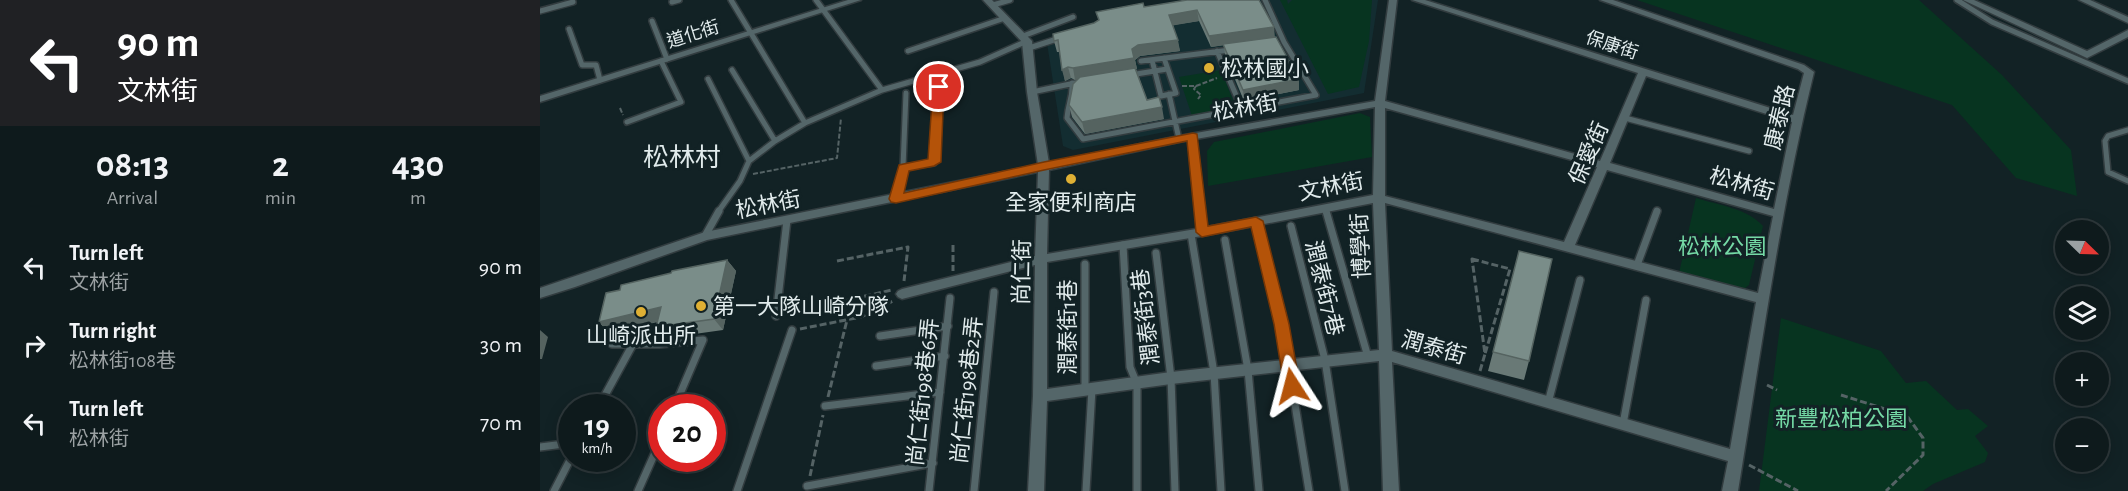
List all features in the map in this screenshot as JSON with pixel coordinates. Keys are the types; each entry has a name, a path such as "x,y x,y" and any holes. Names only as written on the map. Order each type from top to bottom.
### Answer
{"street":[{"name":"道化街","path":"540,99 857,0"},
{"name":"博學街","path":"1391,491 1379,198 1380,102 1393,0"},
{"name":"保康街","path":"1416,0 1797,120"},
{"name":"康泰路","path":"1604,0 1801,67 1809,72 1797,120 1779,214 1730,491"},
{"path":"1967,0 2087,55 2128,33"},
{"path":"2083,0 2097,2 2128,20"},
{"path":"990,3 1026,42"},
{"name":"尚仁街","path":"1026,42 1044,166 1036,491"},
{"name":"保愛街","path":"1568,248 1643,72"},
{"name":"松林街","path":"540,293 705,236 896,199 1193,136 1380,102 1779,214"},
{"name":"文林街","path":"902,294 1041,259 1196,233 1379,198 1763,299"},
{"name":"潤泰街","path":"1040,396 1325,360 1387,356 1735,457"}],"lane":[{"path":"672,2 679,0"},
{"path":"731,0 805,123"},
{"path":"816,0 882,90"},
{"path":"990,3 1010,0"},
{"path":"1072,83 1073,98 1066,113 1083,139 1316,95 1284,42 1265,0"},
{"path":"1957,0 1992,22 2128,81"},
{"path":"540,11 573,2"},
{"path":"705,236 713,216 744,176 749,160 805,123 882,90 980,62 1026,42 1073,17"},
{"path":"908,51 1005,18"},
{"path":"627,122 681,102 664,60 652,21"},
{"path":"569,29 582,65 596,65 600,80"},
{"path":"1026,42 1064,37"},
{"path":"1273,44 1284,42"},
{"path":"1141,61 1240,48"},
{"path":"1217,51 1242,109"},
{"path":"1152,60 1161,96 1176,93 1164,58"},
{"path":"1119,76 1167,69"},
{"path":"732,70 775,141"},
{"path":"708,79 749,160"},
{"path":"1032,92 1084,82"},
{"path":"903,168 934,162 939,87"},
{"path":"896,199 903,168 906,93"},
{"path":"1169,94 1179,139"},
{"path":"1625,118 1749,151"},
{"path":"2128,130 2108,136 2105,141 2108,172 2117,178 2128,180"},
{"path":"1193,136 1196,233 1214,373 1221,491"},
{"path":"1325,208 1368,357"},
{"path":"1637,265 1657,211"},
{"path":"776,316 787,220"},
{"path":"1256,221 1282,324 1309,491"},
{"name":"潤泰街7巷","path":"1290,226 1325,360 1345,491"},
{"path":"1225,240 1248,370 1259,491"},
{"path":"1123,245 1130,367 1137,384 1137,491"},
{"name":"潤泰街3巷","path":"1156,253 1171,378 1175,491"},
{"name":"潤泰街1巷","path":"1085,264 1088,389 1086,491"},
{"path":"1548,403 1580,280"},
{"name":"尚仁街198巷2弄","path":"974,491 994,292"},
{"name":"尚仁街198巷6弄","path":"929,491 950,298"},
{"path":"1623,425 1646,300"},
{"path":"880,336 948,326"},
{"path":"737,491 792,330"},
{"path":"612,344 703,340 680,394"},
{"path":"606,394 633,344"},
{"path":"876,366 945,356"},
{"path":"825,406 940,392"},
{"path":"540,447 558,445"},
{"path":"807,486 933,463"},
{"path":"638,491 648,468"},
{"path":"554,491 564,472"}],"path":[{"path":"1174,87 1208,84 1212,80 1228,75"},
{"path":"1196,86 1194,89 1201,95 1198,99"},
{"path":"744,176 837,158 842,107"},
{"path":"952,281 953,245"},
{"path":"835,303 903,288 908,247 837,261"},
{"path":"1477,382 1510,269 1472,259 1485,354"},
{"path":"792,330 848,320 879,311 902,294"},
{"path":"1767,385 1777,390"},
{"path":"1841,395 1907,416 1923,438 1923,455 1886,491"},
{"path":"1735,457 1797,491"}],"shaded area":[{"name":"松林國小","path":"1208,0 1378,0 1364,93 1073,150 1063,146 1047,43"}],"green space":[{"path":"1280,0 1287,0 1288,4 1292,0 1372,0 1369,41 1359,87 1328,94"},
{"path":"1637,0 1919,0 2002,75 2071,150 2077,196 2016,178 1952,105"},
{"path":"1221,70 1236,108 1192,116 1179,77"},
{"path":"1360,113 1370,117 1372,157 1208,186 1207,151 1214,142"},
{"name":"松林公園","path":"1696,198 1741,211 1763,226 1749,285 1744,289 1679,273"},
{"name":"新豐松柏公園","path":"1781,318 1881,351 1906,383 1926,381 1957,410 1968,409 1988,426 1975,436 1988,453 1985,462 1933,484 1923,491 1759,491"}],"building":[{"path":"1187,0 1259,0 1274,27 1209,36 1197,10 1169,15 1178,40 1138,45 1132,49 1134,58 1068,67 1062,70 1058,40 1054,41 1053,34 1094,23 1099,20 1096,12 1143,3 1144,7"},
{"path":"1276,37 1299,79 1243,90 1223,44"},
{"path":"1135,68 1147,100 1159,97 1162,107 1082,122 1069,105 1073,84 1080,77"},
{"path":"1519,251 1552,259 1529,361 1493,352"},
{"path":"727,260 714,319 656,327 661,307 599,322 606,293 620,290 621,285 672,271"}],"place":[{"name":"松林國小","path":"1209,68"},
{"name":"全家便利商店","path":"1071,179"},
{"name":"第一大隊山崎分隊","path":"701,306"},
{"name":"山崎派出所","path":"641,312"}],"district":[{"name":"松林村","path":"682,157"}],"route":[{"path":"939,87 934,162 903,168 896,199 1193,136 1202,232 1256,221 1282,324 1292,386"}]}
